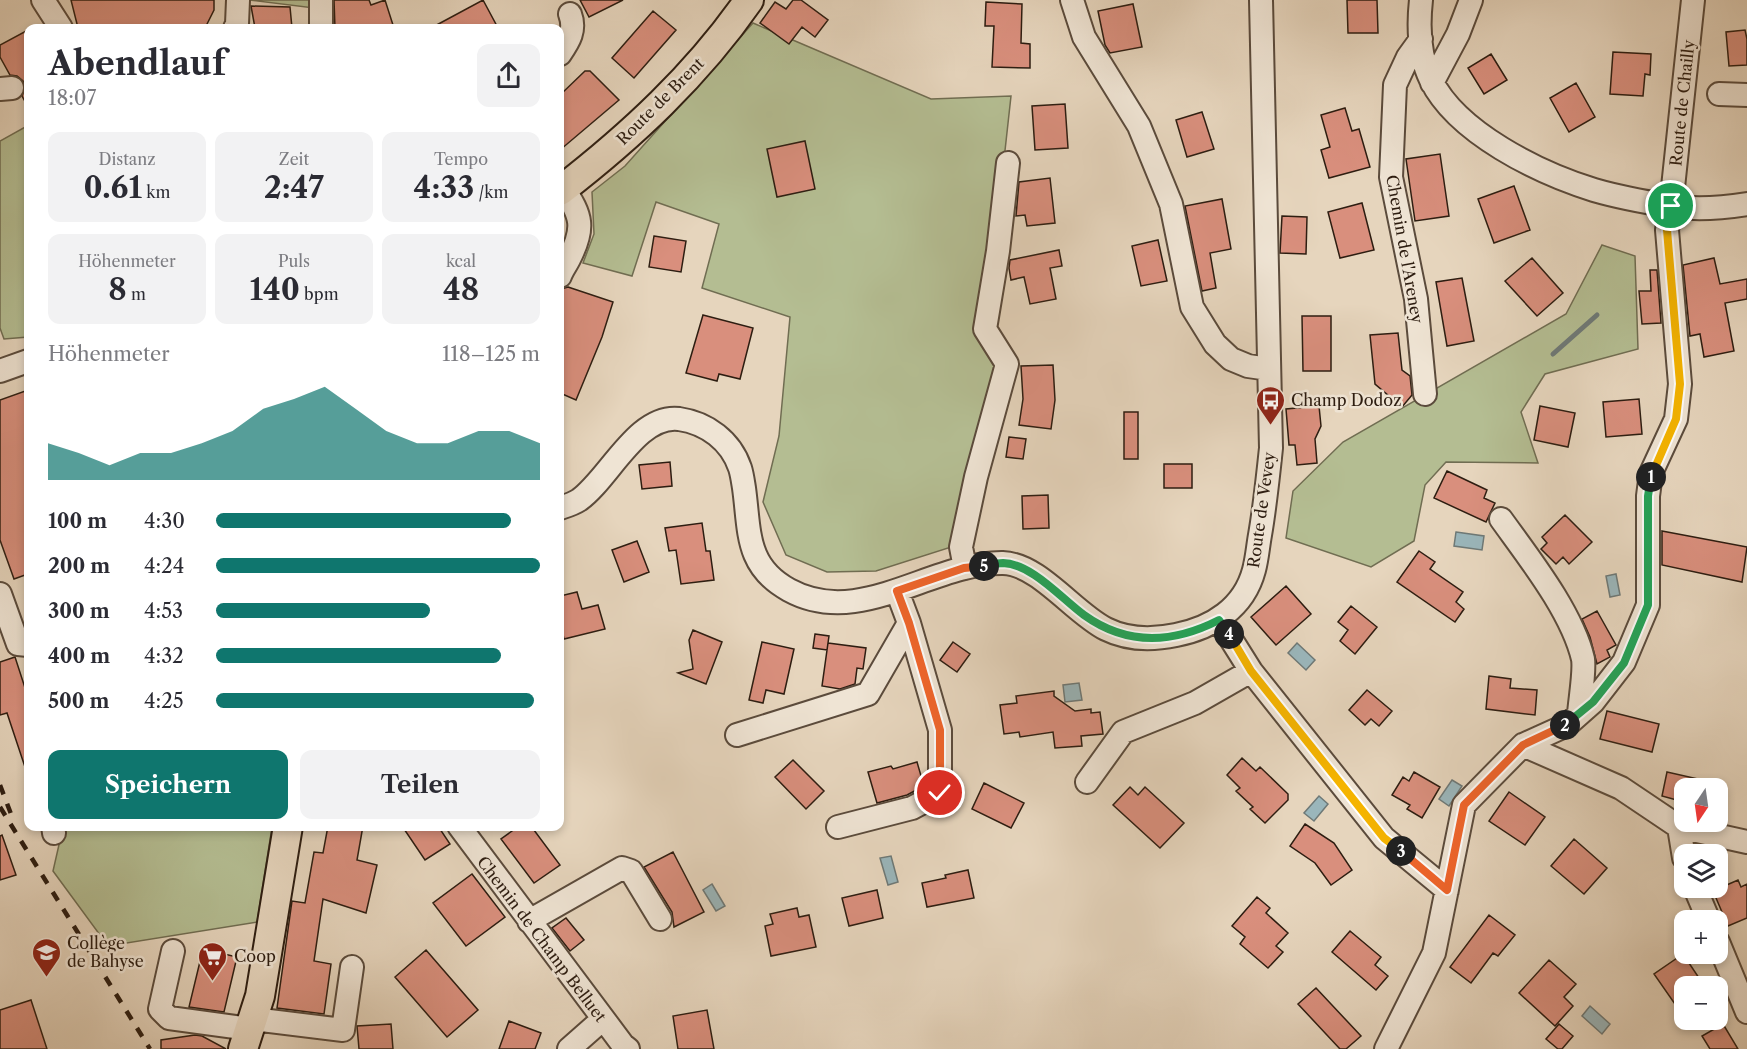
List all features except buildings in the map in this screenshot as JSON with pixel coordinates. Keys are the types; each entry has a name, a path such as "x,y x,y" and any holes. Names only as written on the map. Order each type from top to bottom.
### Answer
{"main road":[{"name":"Route de Brent","path":"564,187 609,152 669,95 731,25 749,0"},
{"path":"249,1032 268,956 287,831"}],"street":[{"path":"237,24 238,0"},
{"path":"314,0 321,0 321,24"},
{"path":"1072,0 1084,36 1139,126 1171,204 1192,307 1215,344 1231,359 1248,366 1269,369"},
{"name":"Route de Vevey","path":"564,507 577,502 589,491 636,438 656,423 678,419 703,426 720,435 732,452 740,468 748,533 757,559 777,582 799,595 825,602 851,602 897,591 964,568 1005,563 1023,569 1040,579 1083,614 1106,628 1140,639 1188,633 1219,620 1238,601 1247,588 1254,570 1271,448 1261,81 1261,0"},
{"path":"1421,0 1422,56 1432,83 1458,117 1491,143 1560,177 1595,190 1671,206 1729,207 1747,204"},
{"path":"1432,83 1458,34 1471,0"},
{"name":"Route de Chailly","path":"1386,1049 1434,953 1464,805 1523,745 1567,724 1593,702 1624,663 1648,605 1648,496 1651,473 1676,419 1680,384 1667,230 1693,0"},
{"path":"47,1 59,24"},
{"path":"564,48 573,33 573,21 570,14"},
{"name":"Chemin de l'Areney","path":"1421,39 1408,57 1395,85 1391,177 1416,299 1425,394"},
{"path":"1719,94 1747,95"},
{"path":"964,568 962,547 966,524 976,477 1007,364 985,329 998,251 1008,163"},
{"path":"564,192 574,203 581,219 579,237 564,268"},
{"path":"0,371 24,362"},
{"path":"1501,519 1544,577 1572,629 1583,660 1579,714"},
{"path":"838,827 912,808 940,793 940,730 909,623 897,591"},
{"path":"0,594 23,645"},
{"path":"1219,620 1251,671 1384,838 1447,890"},
{"path":"738,735 868,694 909,623"},
{"path":"1087,782 1123,732 1195,703 1251,671"},
{"path":"1523,745 1621,788 1674,824"},
{"name":"Chemin de Champ Belluet","path":"463,831 628,1049"},
{"path":"1702,832 1747,842"},
{"path":"529,921 622,868 631,871 660,919"},
{"path":"173,951 160,1009 169,1018 249,1032 343,1030 352,967"},
{"path":"1727,964 1747,1012"},
{"path":"569,1049 603,1019"}],"green space":[{"path":"249,0 317,0 314,8"},
{"path":"753,23 931,99 1011,96 986,323 1003,349 967,542 876,571 827,572 786,555 763,502 779,436 790,317 702,288 719,224 656,202 632,276 583,263 594,234 592,192 625,166"},
{"path":"24,128 24,337 4,339 0,328 0,141"},
{"path":"1602,245 1635,256 1638,349 1545,374 1521,412 1538,463 1446,462 1425,485 1414,541 1371,567 1286,538 1293,491 1343,442 1566,314"},
{"path":"62,831 271,831 257,922 108,946 53,871"}],"water":[{"path":"1456,532 1484,536 1482,550 1454,546"},
{"path":"1616,574 1620,595 1610,597 1606,576"},
{"path":"1297,643 1315,660 1306,670 1288,653"},
{"path":"1079,683 1082,700 1065,702 1063,685"},
{"path":"1452,780 1462,786 1449,806 1439,799"},
{"path":"1319,796 1328,804 1314,821 1304,813"},
{"path":"891,856 898,882 888,885 880,858"},
{"path":"712,884 725,906 716,911 703,890"},
{"path":"1590,1006 1610,1024 1602,1034 1582,1016"}],"waterway":[{"path":"1553,354 1597,315"}],"railway":[{"path":"0,785 11,814"},
{"path":"0,807 150,1049"}],"place":[{"name":"Champ Dodoz","path":"1270,426"},
{"name":"Collège de Bahyse","path":"46,978"},
{"name":"Coop","path":"213,982"}],"route":[{"path":"940,793 940,730 909,623 897,591 964,568 1005,563 1023,569 1040,579 1083,614 1123,635 1140,639 1167,637 1204,628 1219,620 1251,671 1384,838 1447,890 1464,805 1523,745 1567,724 1593,702 1624,663 1648,605 1648,496 1651,473 1676,419 1680,384 1667,230 1671,206"}]}
